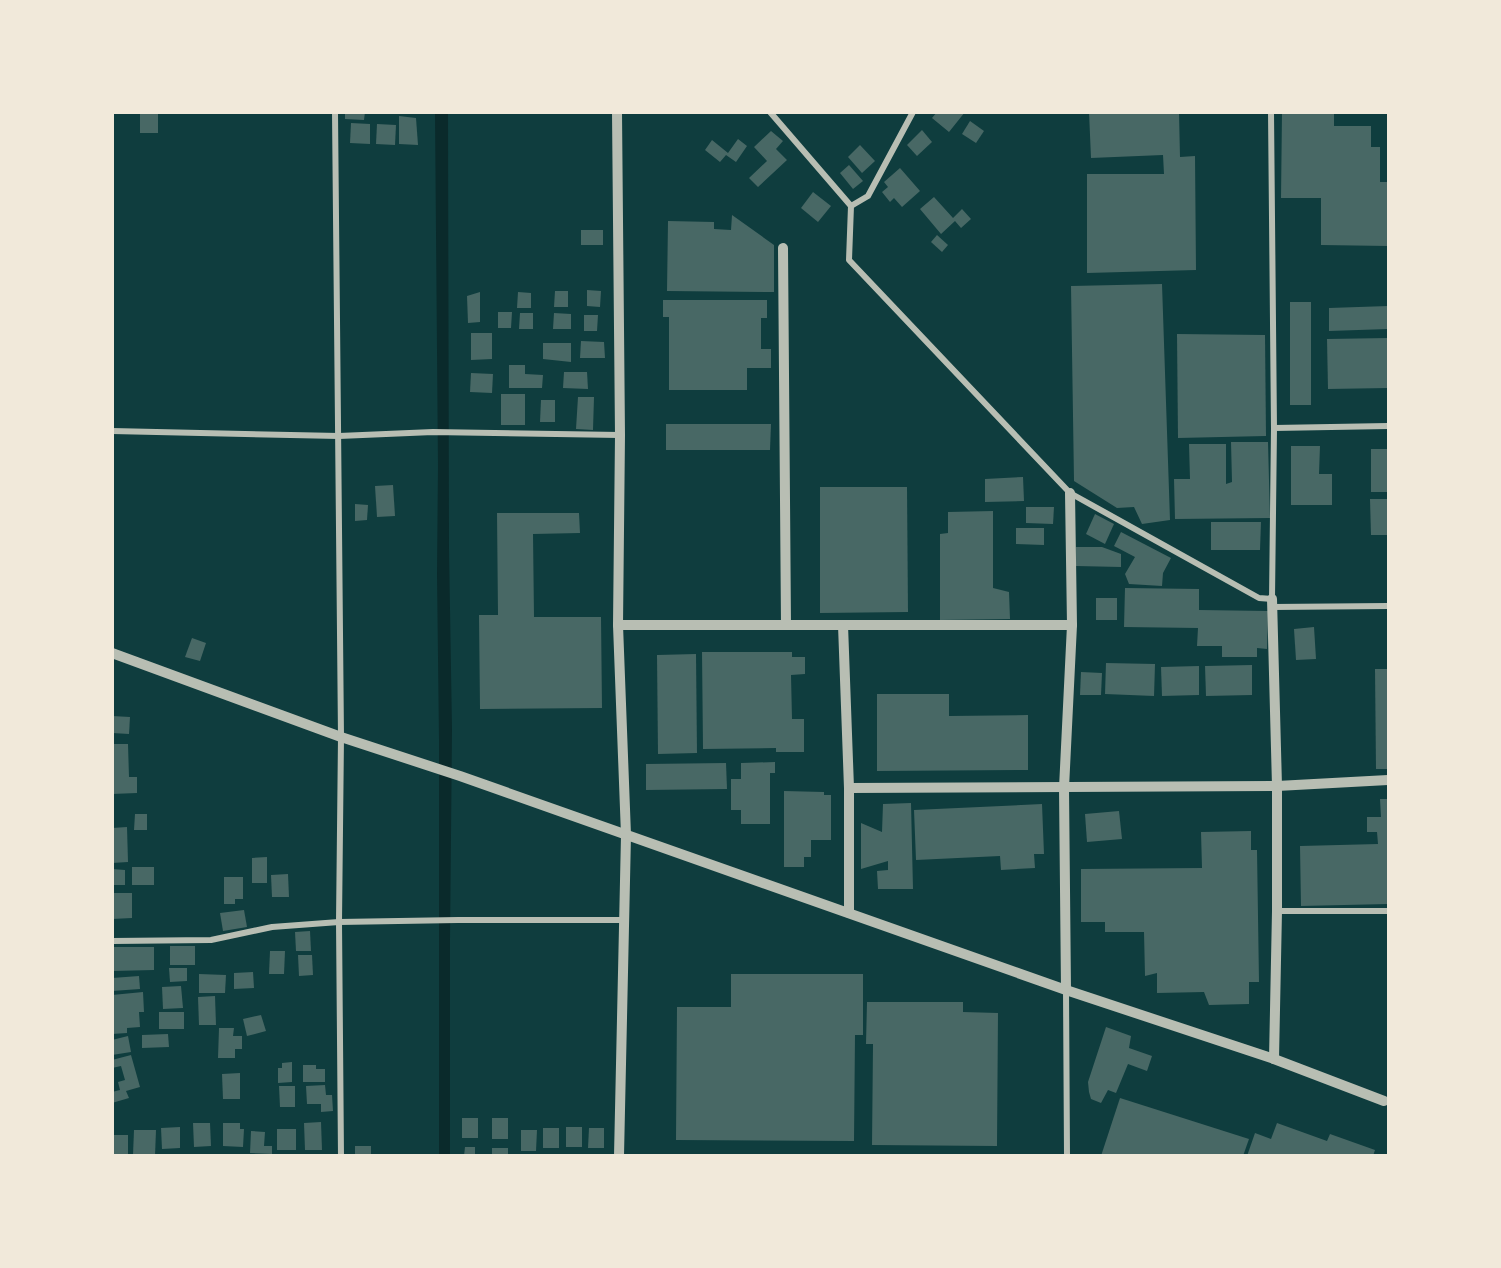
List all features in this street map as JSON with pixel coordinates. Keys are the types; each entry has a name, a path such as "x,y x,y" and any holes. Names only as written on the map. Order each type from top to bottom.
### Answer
{"street":[{"path":"335,112 341,737 339,922 341,1155"},
{"path":"618,112 620,435 618,625 626,835 619,1155"},
{"path":"770,112 851,206 849,260 1070,493 1259,598 1272,603 1389,606"},
{"path":"851,206 868,196 913,112"},
{"path":"1271,112 1274,428 1272,603 1277,786 1274,1059"},
{"path":"783,248 786,625"},
{"path":"1274,428 1389,426"},
{"path":"112,432 339,436 433,432 620,435"},
{"path":"1067,1155 1064,788 1072,625 1070,493"},
{"path":"618,625 1072,625"},
{"path":"843,625 849,788 849,913"},
{"path":"112,653 341,737 460,776 1066,990 1274,1059 1383,1101"},
{"path":"849,788 1277,786 1389,780"},
{"path":"1277,911 1389,910"},
{"path":"112,941 211,940 272,927 339,922 625,920"}],"water":[{"path":"435,113 448,113 449,549 452,730 450,1156 439,1155"}],"building":[{"path":"140,112 158,112 158,133 140,133"},
{"path":"345,112 365,112 364,120 345,119"},
{"path":"937,112 942,114 943,112 965,112 949,132 932,118"},
{"path":"1089,112 1179,112 1180,157 1195,156 1196,270 1087,273 1087,174 1164,174 1163,155 1091,158"},
{"path":"1282,112 1334,112 1334,126 1371,126 1371,147 1380,147 1380,182 1388,182 1388,246 1321,245 1321,198 1281,198"},
{"path":"399,116 416,118 418,145 399,144"},
{"path":"970,121 984,131 976,143 962,134"},
{"path":"351,123 370,124 370,144 350,143"},
{"path":"377,124 396,125 395,145 376,144"},
{"path":"922,130 932,142 917,156 907,145"},
{"path":"771,131 783,141 776,149 787,160 758,187 749,178 767,161 754,147"},
{"path":"738,139 747,146 736,162 726,155 720,162 705,150 712,140 728,153"},
{"path":"860,145 875,161 862,173 848,157"},
{"path":"849,165 863,181 853,189 840,173"},
{"path":"900,168 920,191 902,207 894,198 890,202 882,192 888,187 884,182"},
{"path":"813,192 831,206 818,222 801,208"},
{"path":"934,197 953,218 962,209 971,219 961,228 955,221 941,234 920,209"},
{"path":"732,215 774,245 774,292 667,291 668,221 714,222 714,229 731,230"},
{"path":"581,230 603,230 603,245 581,245"},
{"path":"937,235 948,245 942,252 931,242"},
{"path":"1162,284 1170,520 1142,524 1134,507 1117,508 1074,481 1071,286"},
{"path":"587,290 601,291 600,307 587,306"},
{"path":"555,291 568,291 568,307 554,307"},
{"path":"480,292 480,322 468,323 467,296"},
{"path":"518,292 531,293 531,308 517,308"},
{"path":"663,300 767,300 767,318 761,318 761,349 771,349 771,368 747,368 747,390 669,390 669,317 663,317"},
{"path":"1290,302 1311,302 1311,405 1290,405"},
{"path":"1388,306 1388,329 1329,331 1329,308"},
{"path":"498,312 512,312 511,328 498,328"},
{"path":"520,313 533,313 533,329 519,329"},
{"path":"554,313 571,314 571,329 553,329"},
{"path":"584,315 598,315 597,331 584,331"},
{"path":"471,333 492,333 492,359 471,360"},
{"path":"1177,334 1265,335 1266,436 1178,438"},
{"path":"1388,338 1388,388 1328,389 1327,339"},
{"path":"581,341 604,342 605,358 580,358"},
{"path":"543,343 571,343 571,362 543,359"},
{"path":"509,365 525,365 525,374 543,375 542,388 509,388"},
{"path":"564,372 587,372 588,389 563,388"},
{"path":"471,373 493,374 492,393 470,392"},
{"path":"501,394 525,394 525,425 501,425"},
{"path":"578,397 594,397 593,430 576,429"},
{"path":"541,400 555,400 555,422 540,422"},
{"path":"666,424 771,424 770,450 666,450"},
{"path":"1231,442 1268,442 1270,518 1175,519 1174,479 1190,479 1189,444 1226,444 1226,484 1232,482"},
{"path":"1291,446 1320,446 1319,474 1332,474 1332,505 1291,505"},
{"path":"1371,449 1388,449 1388,492 1371,492"},
{"path":"1023,477 1024,501 985,502 985,479"},
{"path":"393,485 395,516 377,517 375,486"},
{"path":"820,487 907,487 908,612 820,613"},
{"path":"1370,499 1388,499 1388,535 1371,535"},
{"path":"355,504 368,505 367,520 355,521"},
{"path":"1026,507 1054,507 1053,524 1026,523"},
{"path":"993,511 993,588 1009,592 1010,619 940,620 940,534 948,533 948,512"},
{"path":"497,513 579,513 580,533 533,534 534,617 601,617 602,708 480,709 479,615 498,615"},
{"path":"1095,514 1114,524 1105,544 1086,534"},
{"path":"1211,522 1261,522 1260,550 1211,550"},
{"path":"1016,528 1044,528 1044,545 1016,544"},
{"path":"1121,532 1171,558 1163,573 1162,586 1129,584 1125,574 1135,557 1114,546"},
{"path":"1076,547 1102,547 1121,554 1121,567 1076,566"},
{"path":"1125,588 1199,589 1199,610 1268,611 1267,649 1257,648 1257,657 1222,657 1222,646 1197,646 1198,628 1124,627"},
{"path":"1096,598 1117,598 1117,620 1096,620"},
{"path":"1314,627 1316,659 1296,660 1294,629"},
{"path":"192,638 206,643 200,661 185,657"},
{"path":"702,652 792,652 792,657 805,657 805,674 791,675 792,719 804,719 804,752 776,752 776,748 703,749"},
{"path":"696,654 697,753 658,754 657,655"},
{"path":"1106,663 1155,664 1154,696 1105,694"},
{"path":"1252,665 1252,695 1206,696 1205,666"},
{"path":"1199,666 1199,695 1162,696 1161,667"},
{"path":"1375,669 1388,669 1388,769 1376,769"},
{"path":"1081,672 1102,673 1101,695 1080,695"},
{"path":"877,694 949,694 949,716 1028,715 1028,770 877,771"},
{"path":"112,716 130,717 129,734 112,733"},
{"path":"112,744 128,744 129,777 137,777 137,793 112,794"},
{"path":"775,762 775,773 770,773 770,824 741,824 741,810 731,810 731,779 741,779 741,763"},
{"path":"726,763 727,789 646,790 646,764"},
{"path":"784,791 824,792 824,795 831,795 831,840 811,840 811,857 804,857 804,867 784,867"},
{"path":"1380,799 1388,799 1388,904 1301,906 1300,846 1378,844 1377,832 1367,832 1367,817 1381,817"},
{"path":"911,803 913,889 878,889 877,871 888,870 888,861 861,869 861,823 882,832 883,804"},
{"path":"1042,804 1044,854 1034,854 1035,868 1001,870 1000,856 916,860 914,810"},
{"path":"1119,811 1122,839 1087,842 1085,814"},
{"path":"135,814 147,814 147,830 134,830"},
{"path":"127,827 128,862 112,863 112,828"},
{"path":"1251,831 1251,850 1257,850 1259,982 1249,982 1249,1004 1209,1005 1204,992 1157,993 1157,973 1145,976 1144,932 1105,932 1105,922 1081,922 1081,869 1202,868 1201,832"},
{"path":"267,857 267,883 252,883 252,858"},
{"path":"132,867 154,867 154,885 132,885"},
{"path":"112,869 125,870 125,885 112,885"},
{"path":"288,874 289,897 272,897 271,875"},
{"path":"224,877 243,877 243,899 235,899 235,904 224,904"},
{"path":"112,893 132,893 132,918 112,919"},
{"path":"244,910 247,927 223,931 220,913"},
{"path":"310,931 311,951 296,951 295,932"},
{"path":"170,946 195,946 195,965 170,965"},
{"path":"112,947 154,947 154,970 112,971"},
{"path":"270,951 285,951 284,974 269,974"},
{"path":"298,955 312,955 313,975 299,976"},
{"path":"169,968 187,968 187,981 170,982"},
{"path":"253,972 254,988 234,989 234,973"},
{"path":"199,974 226,975 225,993 199,993"},
{"path":"731,974 863,974 863,1035 855,1035 854,1141 676,1140 677,1007 731,1007"},
{"path":"139,976 140,989 112,991 112,978"},
{"path":"181,986 183,1008 163,1009 162,987"},
{"path":"143,992 144,1012 139,1012 140,1027 127,1028 127,1033 112,1034 112,995"},
{"path":"215,996 216,1025 199,1025 198,997"},
{"path":"867,1002 963,1002 963,1012 998,1013 997,1146 872,1145 873,1044 866,1044"},
{"path":"159,1012 184,1012 184,1029 159,1029"},
{"path":"261,1015 266,1031 247,1036 243,1019"},
{"path":"1106,1027 1131,1036 1129,1048 1152,1056 1147,1071 1128,1064 1116,1093 1108,1090 1101,1103 1091,1099 1088,1082"},
{"path":"219,1028 234,1028 233,1036 242,1036 242,1049 235,1049 235,1058 218,1058"},
{"path":"168,1034 169,1047 142,1048 142,1035"},
{"path":"128,1036 131,1052 112,1055 112,1040"},
{"path":"131,1055 140,1087 126,1091 129,1098 112,1103 112,1092 120,1090 118,1082 125,1080 121,1066 112,1068 112,1060"},
{"path":"292,1062 292,1082 278,1083 278,1068 282,1068 282,1063"},
{"path":"303,1065 316,1065 316,1069 325,1069 325,1082 303,1082"},
{"path":"240,1073 240,1099 223,1099 222,1074"},
{"path":"325,1085 326,1095 332,1095 333,1111 321,1112 321,1104 307,1104 306,1086"},
{"path":"279,1086 295,1086 295,1107 280,1107"},
{"path":"1120,1098 1249,1139 1243,1156 1101,1156"},
{"path":"462,1118 478,1118 478,1138 462,1138"},
{"path":"492,1118 508,1118 508,1139 492,1139"},
{"path":"321,1122 322,1150 305,1150 304,1123"},
{"path":"193,1123 210,1123 211,1146 194,1147"},
{"path":"223,1123 240,1123 240,1129 244,1129 243,1147 223,1146"},
{"path":"1277,1123 1327,1141 1330,1134 1375,1150 1373,1156 1247,1156 1255,1133 1271,1139"},
{"path":"180,1127 180,1148 162,1149 161,1128"},
{"path":"566,1127 582,1127 582,1147 566,1147"},
{"path":"543,1128 559,1128 559,1148 543,1148"},
{"path":"589,1128 604,1128 604,1148 588,1148"},
{"path":"277,1129 296,1129 296,1150 277,1150"},
{"path":"134,1130 156,1130 155,1156 133,1155"},
{"path":"521,1130 537,1130 536,1151 521,1151"},
{"path":"251,1131 265,1132 264,1146 272,1146 272,1154 250,1153"},
{"path":"112,1135 128,1135 128,1156 112,1156"},
{"path":"355,1146 371,1146 371,1156 355,1156"},
{"path":"465,1147 475,1147 475,1156 464,1156"},
{"path":"492,1148 508,1148 508,1156 492,1156"}]}
